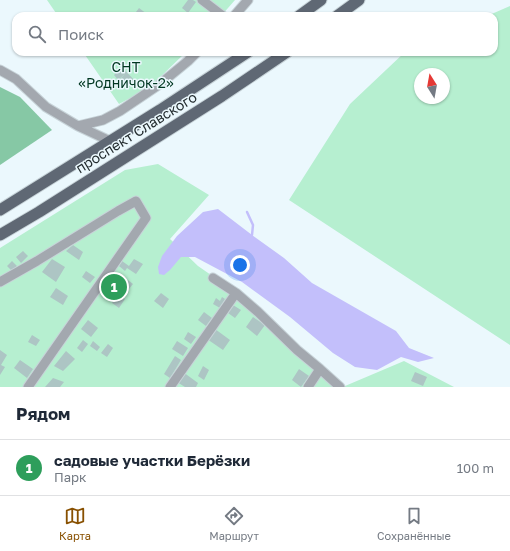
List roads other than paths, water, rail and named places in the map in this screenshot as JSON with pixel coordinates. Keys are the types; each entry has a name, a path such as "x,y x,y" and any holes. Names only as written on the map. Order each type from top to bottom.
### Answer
{"main road":[{"path":"304,12 321,0"},
{"path":"342,12 359,0"},
{"name":"проспект Славского","path":"0,210 160,110 242,56"},
{"name":"проспект Славского","path":"0,236 222,96 281,56"}],"street":[{"path":"202,0 218,12"},
{"path":"238,12 248,0"},
{"path":"78,126 103,120 120,111 160,84 193,56"},
{"path":"0,70 16,79 46,107 78,126 110,141"},
{"path":"0,282 136,201 146,218 28,387"},
{"path":"213,278 236,293 297,350 320,368 340,387"},
{"path":"170,387 236,293"},
{"path":"308,387 320,368"}],"waterway":[{"path":"247,212 253,225 252,235"}],"place":[{"name":"садовые участки Берёзки","path":"114,287"}],"park label":[{"name":"СНТ «Родничок-2»","path":"126,74"}]}
